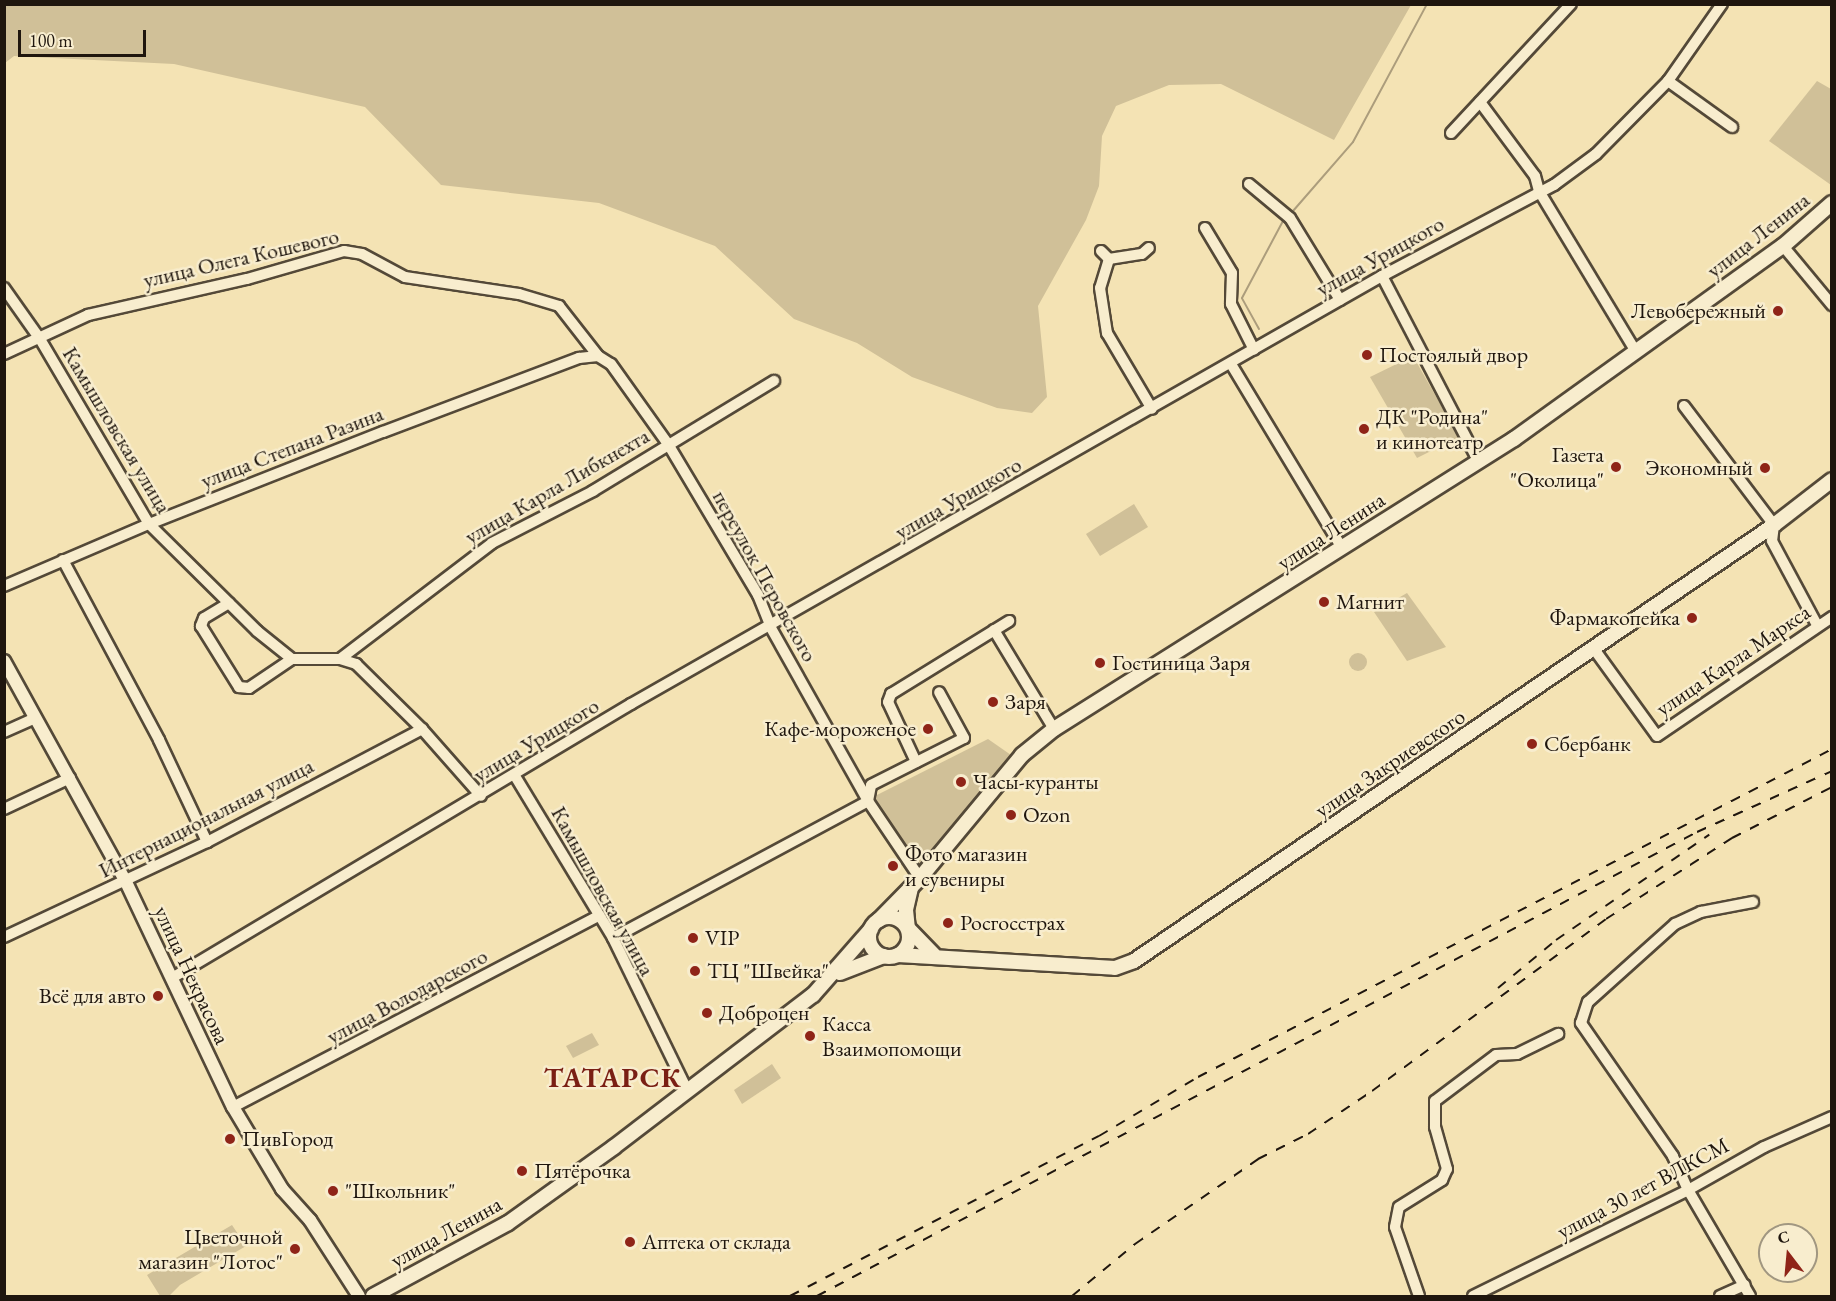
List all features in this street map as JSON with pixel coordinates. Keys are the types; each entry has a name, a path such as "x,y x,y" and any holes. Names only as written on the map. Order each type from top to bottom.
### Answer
{"main road":[{"name":"улица Ленина","path":"373,1296 508,1223 687,1090 833,977 875,924 920,878 1023,755 1054,729 1479,462 1783,246 1832,203"},
{"name":"улица Закриевского","path":"833,977 852,966 891,956 934,955 1115,968 1134,961 1774,525 1832,480"},
{"path":"920,878 907,900 908,928 909,941 891,956 873,949 875,924 898,919 908,928 934,955"}],"street":[{"path":"1451,132 1571,4"},
{"name":"улица Урицкого","path":"172,978 515,776 632,704 771,628 1382,276 1539,191 1596,154 1668,81 1722,4"},
{"path":"1668,81 1732,127"},
{"path":"1480,102 1535,177 1539,191 1636,352"},
{"path":"1250,184 1290,218 1340,300"},
{"path":"1205,228 1232,273 1231,304 1254,350"},
{"path":"1783,246 1832,305"},
{"path":"1149,248 1142,254 1105,255 1100,288 1107,333 1152,409"},
{"name":"улица Олега Кошевого","path":"4,354 88,315 247,279 344,251 362,254 405,277 519,294 559,306"},
{"path":"1382,276 1479,462"},
{"name":"Камышловская улица","path":"4,288 40,339 149,524 230,603 292,659"},
{"name":"переулок Перовского","path":"559,306 598,356 611,364 668,444 759,595 771,628 868,801 920,878"},
{"name":"улица Степана Разина","path":"4,586 149,524 579,358 598,356"},
{"path":"1231,364 1342,548"},
{"name":"улица Карла Либкнехта","path":"340,659 492,543 593,491 774,381"},
{"path":"1684,406 1774,525 1772,541 1817,625"},
{"path":"63,561 207,842"},
{"path":"230,603 204,618 201,626 239,687 249,688 292,659 340,659 356,664 422,729 480,796"},
{"name":"улица Карла Маркса","path":"1593,649 1657,736 1817,625 1832,617"},
{"path":"916,762 888,702 891,694 1009,621"},
{"path":"993,630 1054,729"},
{"name":"улица Некрасова","path":"4,661 126,882 232,1107 282,1189 310,1220 359,1296"},
{"path":"613,938 868,801 871,785 964,738 939,692"},
{"path":"4,732 35,718"},
{"name":"Интернациональная улица","path":"4,937 126,882 207,842 422,729"},
{"name":"Камышловская улица","path":"515,776 613,938 687,1090"},
{"path":"4,809 70,778"},
{"path":"1750,1296 1688,1190 1673,1156 1581,1023 1588,1002 1675,924 1701,912 1753,902"},
{"name":"улица Володарского","path":"232,1107 599,916"},
{"path":"1419,1296 1395,1227 1399,1207 1442,1180 1447,1169 1435,1127 1435,1101 1496,1055 1517,1054 1558,1034"},
{"name":"улица 30 лет ВЛКСМ","path":"1473,1296 1688,1190 1722,1169 1832,1117"},
{"path":"1720,1296 1745,1285"}],"shaded area":[{"path":"5,4 1411,5 1334,140 1221,84 1169,85 1116,106 1102,136 1099,186 1086,220 1038,306 1047,397 1032,413 997,408 912,377 857,343 794,319 715,246 599,203 441,185 365,107 174,64 14,56 5,63"},
{"path":"1817,81 1831,89 1831,185 1769,141"},
{"path":"1413,356 1459,437 1417,458 1370,377"},
{"path":"1134,504 1148,527 1100,556 1086,534"},
{"path":"1407,593 1446,647 1407,661 1374,612"},
{"path":"1358,653 1364,656 1367,662 1364,668 1358,671 1352,668 1349,662 1352,656"},
{"path":"988,739 1011,755 920,866 873,797"},
{"path":"592,1033 599,1045 573,1058 566,1046"},
{"path":"772,1064 781,1078 742,1104 734,1090"},
{"path":"232,1225 246,1246 180,1285 169,1296 160,1296 147,1275"}],"waterway":[{"path":"1293,211 1353,142 1427,4"},
{"path":"1259,329 1242,298 1283,221"}],"railway":[{"path":"790,1296 1099,1136 1198,1077 1832,749"},
{"path":"817,1296 1697,832 1832,771"},
{"path":"1072,1296 1135,1244 1258,1159 1308,1134 1372,1091 1606,919 1732,838 1832,787"},
{"path":"1498,988 1556,940 1709,835"}],"place":[{"name":"Левобережный","path":"1778,311"},
{"name":"Постоялый двор","path":"1367,355"},
{"name":"ДК \"Родина\" и кинотеатр","path":"1364,429"},
{"name":"Газета \"Околица\"","path":"1616,467"},
{"name":"Экономный","path":"1765,468"},
{"name":"Магнит","path":"1324,602"},
{"name":"Фармакопейка","path":"1692,618"},
{"name":"Гостиница Заря","path":"1100,663"},
{"name":"Заря","path":"993,702"},
{"name":"Кафе-мороженое","path":"928,729"},
{"name":"Сбербанк","path":"1532,744"},
{"name":"Часы-куранты","path":"961,782"},
{"name":"Ozon","path":"1011,815"},
{"name":"Фото магазин и сувениры","path":"893,866"},
{"name":"Росгосстрах","path":"948,923"},
{"name":"VIP","path":"693,938"},
{"name":"ТЦ \"Швейка\"","path":"695,971"},
{"name":"Всё для авто","path":"158,996"},
{"name":"Доброцен","path":"707,1013"},
{"name":"Касса Взаимопомощи","path":"810,1036"},
{"name":"ПивГород","path":"230,1139"},
{"name":"Пятёрочка","path":"522,1171"},
{"name":"\"Школьник\"","path":"333,1191"},
{"name":"Аптека от склада","path":"630,1242"},
{"name":"Цветочной магазин \"Лотос\"","path":"295,1249"}],"district":[{"name":"ТАТАРСК","path":"613,1077"}]}
